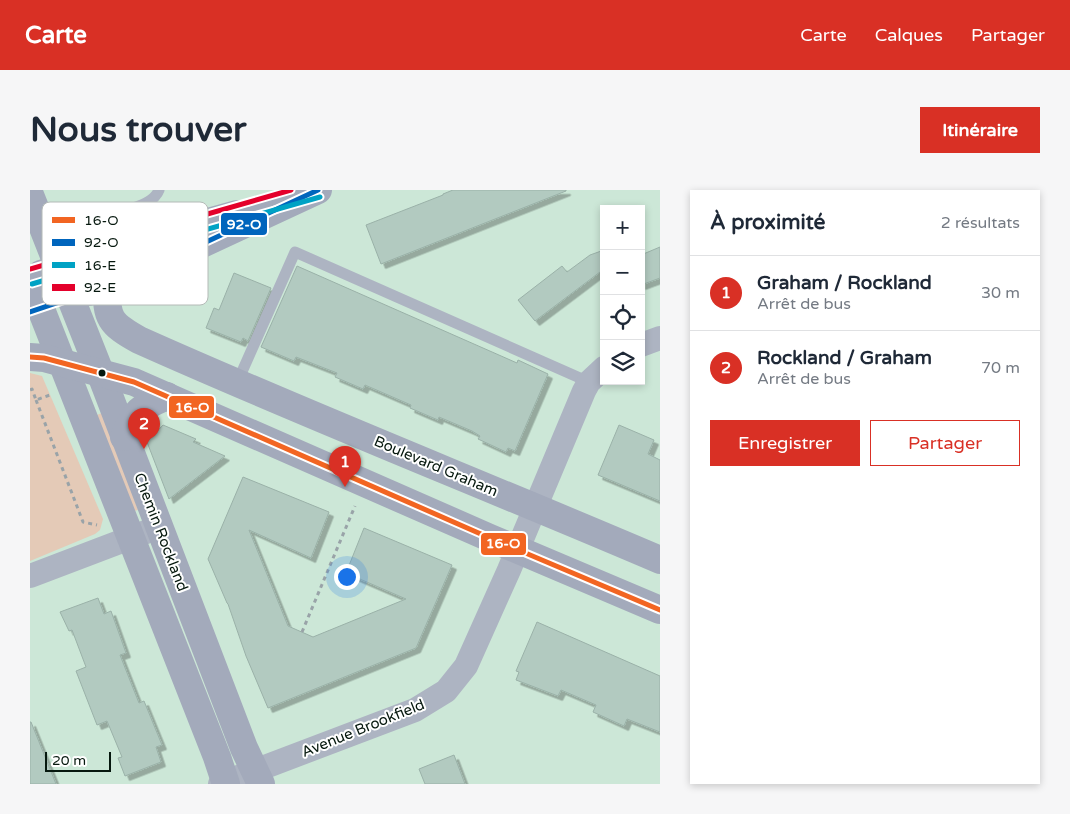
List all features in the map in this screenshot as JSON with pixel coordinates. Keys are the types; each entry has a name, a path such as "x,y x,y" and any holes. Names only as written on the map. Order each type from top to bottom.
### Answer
{"street":[{"path":"208,222 314,192"},
{"path":"208,241 314,192"},
{"name":"Chemin Rockland","path":"30,195 42,226"},
{"path":"30,279 42,275"},
{"name":"Chemin Rockland","path":"30,279 35,310 63,364 213,748 224,783"},
{"path":"35,310 50,305"},
{"name":"Chemin Rockland","path":"74,305 244,748 258,777"},
{"name":"Boulevard Graham","path":"107,305 112,319 128,334 150,345 237,384 535,506 660,560"},
{"path":"645,344 660,338"},
{"path":"134,382 150,345"},
{"path":"30,356 134,382 660,610"},
{"name":"Avenue Brookfield","path":"224,783 258,777 415,710 446,691 466,666 535,506 596,375"},
{"path":"124,437 130,422 138,410 167,396"},
{"path":"30,576 159,527"}],"lane":[{"path":"149,202 156,197 159,190"},
{"path":"237,384 295,252 596,375"}],"path":[{"path":"36,400 83,522 105,527"},
{"path":"302,632 358,499"}],"shaded area":[{"path":"30,373 42,376 103,519 100,530 95,534 30,561"},
{"path":"104,412 138,510 134,511 97,415"}],"building":[{"path":"453,190 566,191 381,264 366,225"},
{"path":"660,247 660,278 645,284 645,253"},
{"path":"600,251 600,272 535,321 518,300 562,266 567,272 590,255"},
{"path":"297,266 517,363 518,360 548,374 515,451 508,448 506,452 478,439 480,436 472,431 439,417 438,420 410,408 411,405 365,385 363,389 335,377 337,373 296,357 294,361 261,347"},
{"path":"234,273 271,288 248,341 243,338 241,342 206,328 214,308 219,310"},
{"path":"163,425 196,439 193,442 225,456 169,499 147,442"},
{"path":"619,425 654,440 648,454 660,460 660,501 598,475"},
{"path":"243,477 329,512 311,558 249,530 288,626 313,637 406,599 346,573 364,528 452,565 416,648 268,708 246,656 228,604 208,559"},
{"path":"98,598 104,614 111,611 126,653 120,655 139,703 144,701 162,745 156,747 161,762 125,776 118,758 122,757 107,721 97,725 76,671 86,667 72,630 69,631 60,612"},
{"path":"537,622 660,676 660,732 627,719 624,726 593,712 596,705 561,690 558,696 516,680 519,672 516,671"},
{"path":"31,722 56,784 30,784"},
{"path":"454,755 465,784 425,784 419,769"}],"transit line":[{"name":"92-E","path":"208,214 291,190"},
{"name":"92-O","path":"208,241 318,190"},
{"name":"16-E","path":"208,229 320,197"},
{"name":"92-E","path":"30,269 42,266"},
{"name":"16-E","path":"32,284 42,281"},
{"name":"92-O","path":"30,312 51,305"},
{"name":"16-O","path":"30,357 44,358 134,382 490,538 660,610"}],"place":[{"name":"Rockland / Graham","path":"144,449"},
{"name":"Graham / Rockland","path":"345,487"}]}
